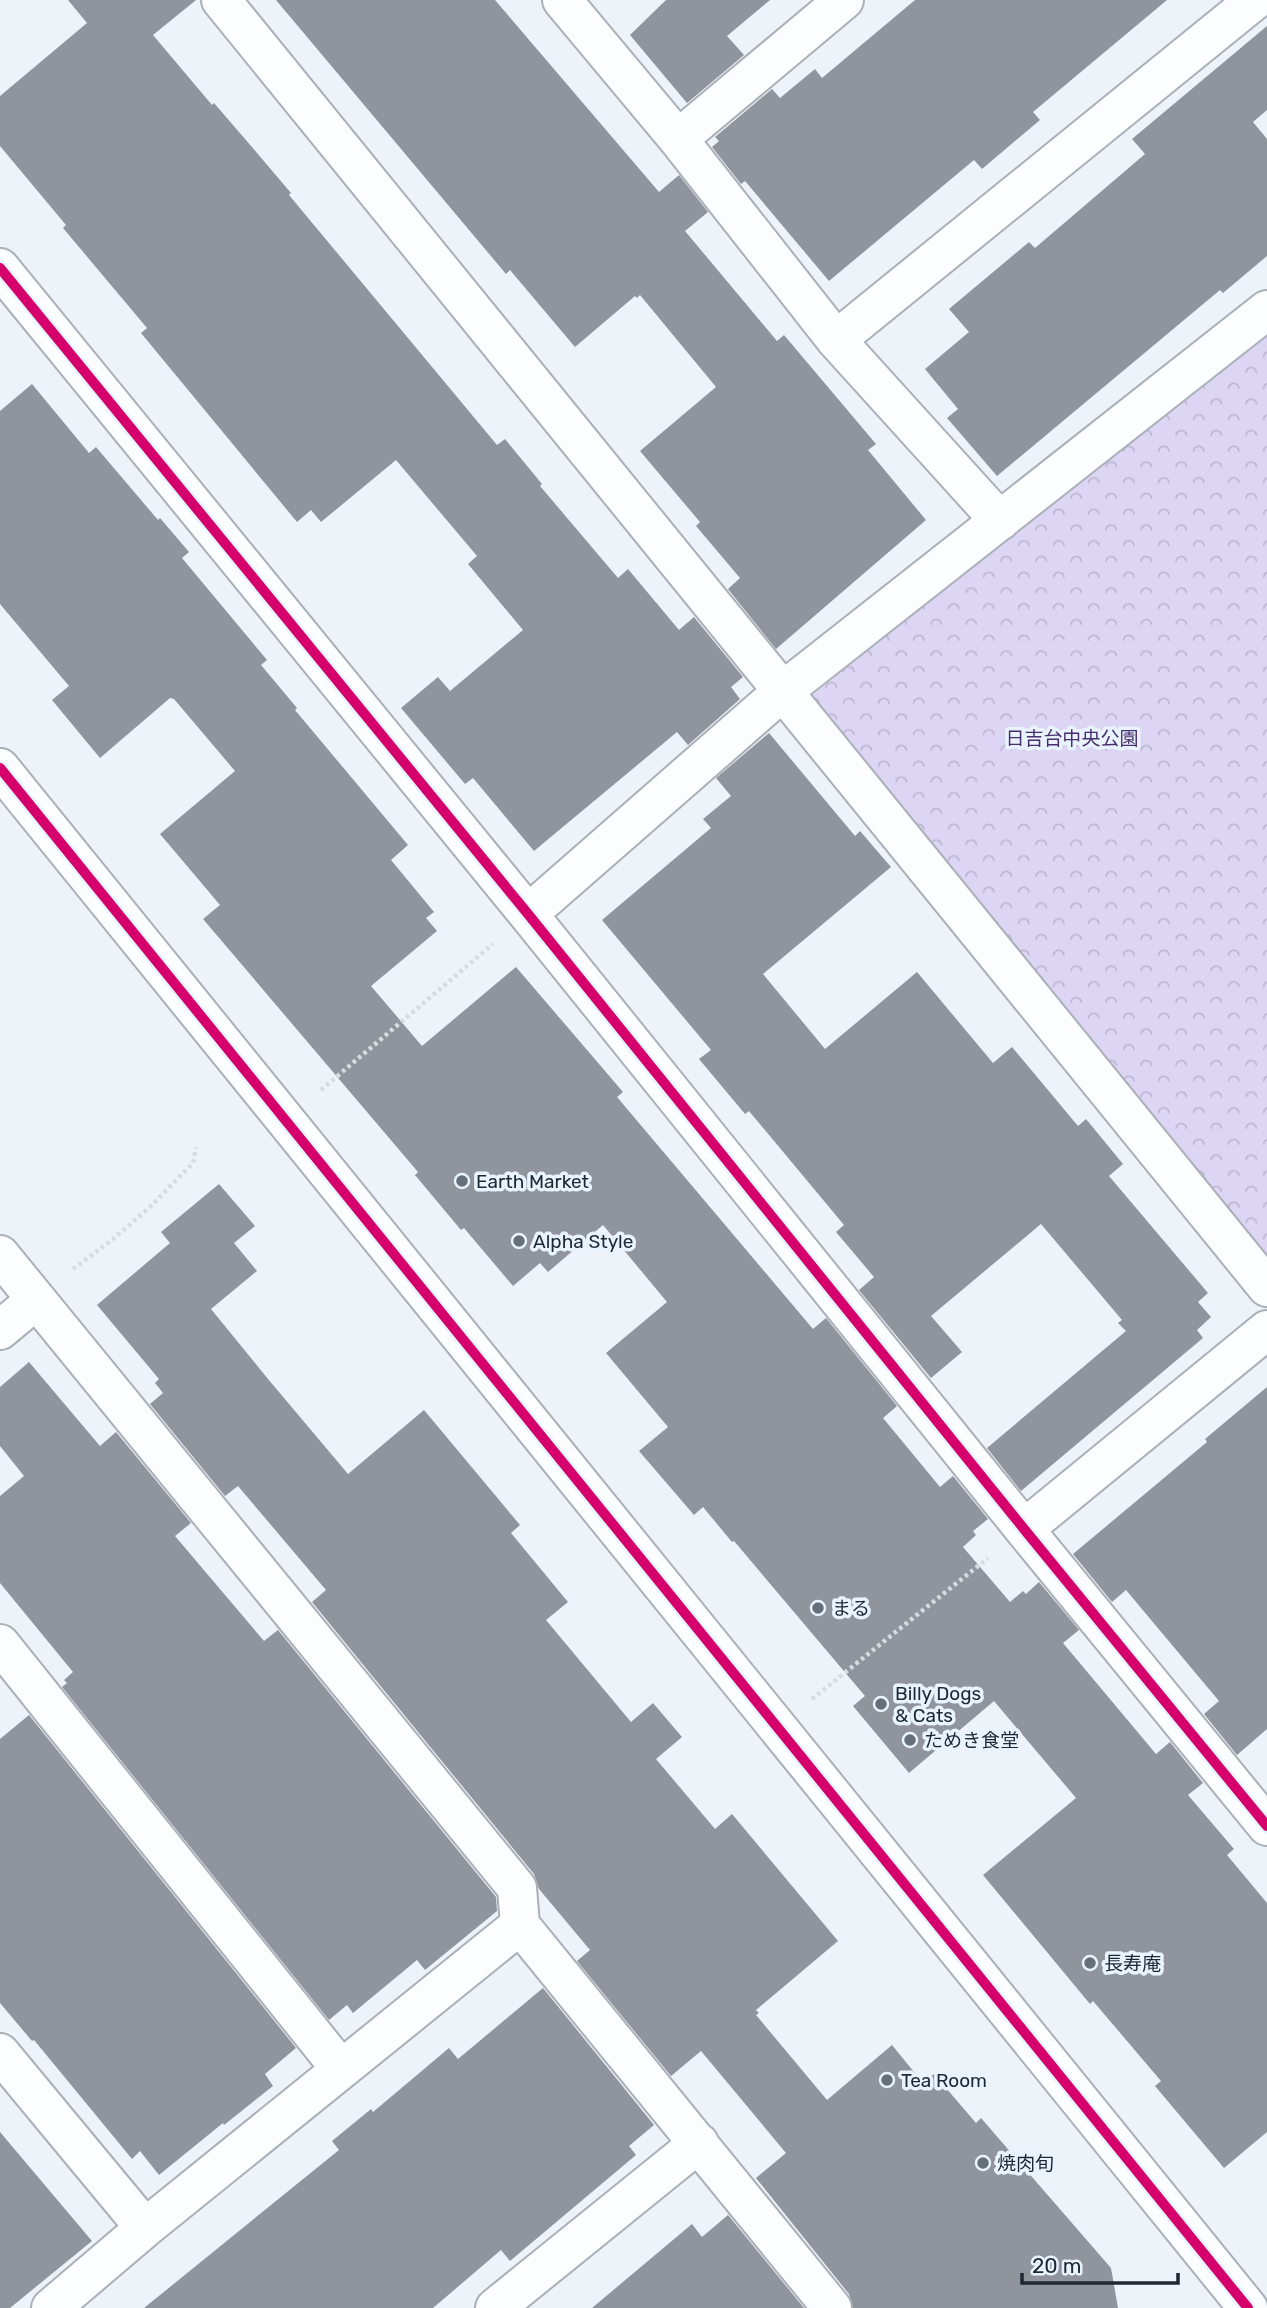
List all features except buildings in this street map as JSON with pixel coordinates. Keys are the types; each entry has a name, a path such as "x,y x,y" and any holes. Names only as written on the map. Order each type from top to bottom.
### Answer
{"street":[{"path":"221,0 1267,1287"},
{"path":"562,0 678,139 836,340 1000,522"},
{"path":"678,139 844,0"},
{"path":"836,340 1255,0"},
{"path":"0,268 1267,1826"},
{"path":"528,914 783,691 1267,310"},
{"path":"0,768 1248,2308"},
{"path":"0,1255 517,1888 520,1925 832,2308"},
{"path":"0,1330 36,1300"},
{"path":"1024,1529 1267,1330"},
{"path":"0,1644 340,2068"},
{"path":"51,2308 340,2068 520,1925"},
{"path":"0,2053 145,2228"},
{"path":"495,2308 699,2143"}],"path":[{"path":"318,1093 447,986 528,914"},
{"path":"36,1300 43,1286 82,1264 151,1206 193,1163 197,1147"},
{"path":"778,1726 1024,1529"}],"green space":[{"name":"日吉台中央公園","path":"1267,328 1267,1294 811,696"}],"cycle path":[{"path":"0,268 1267,1826"},
{"path":"0,768 1248,2308"}],"place":[{"name":"Earth Market","path":"462,1181"},
{"name":"Alpha Style","path":"519,1241"},
{"name":"まる","path":"818,1608"},
{"name":"Billy Dogs & Cats","path":"881,1704"},
{"name":"ためき食堂","path":"910,1740"},
{"name":"長寿庵","path":"1090,1963"},
{"name":"Tea Room","path":"887,2080"},
{"name":"焼肉旬","path":"983,2163"}]}
